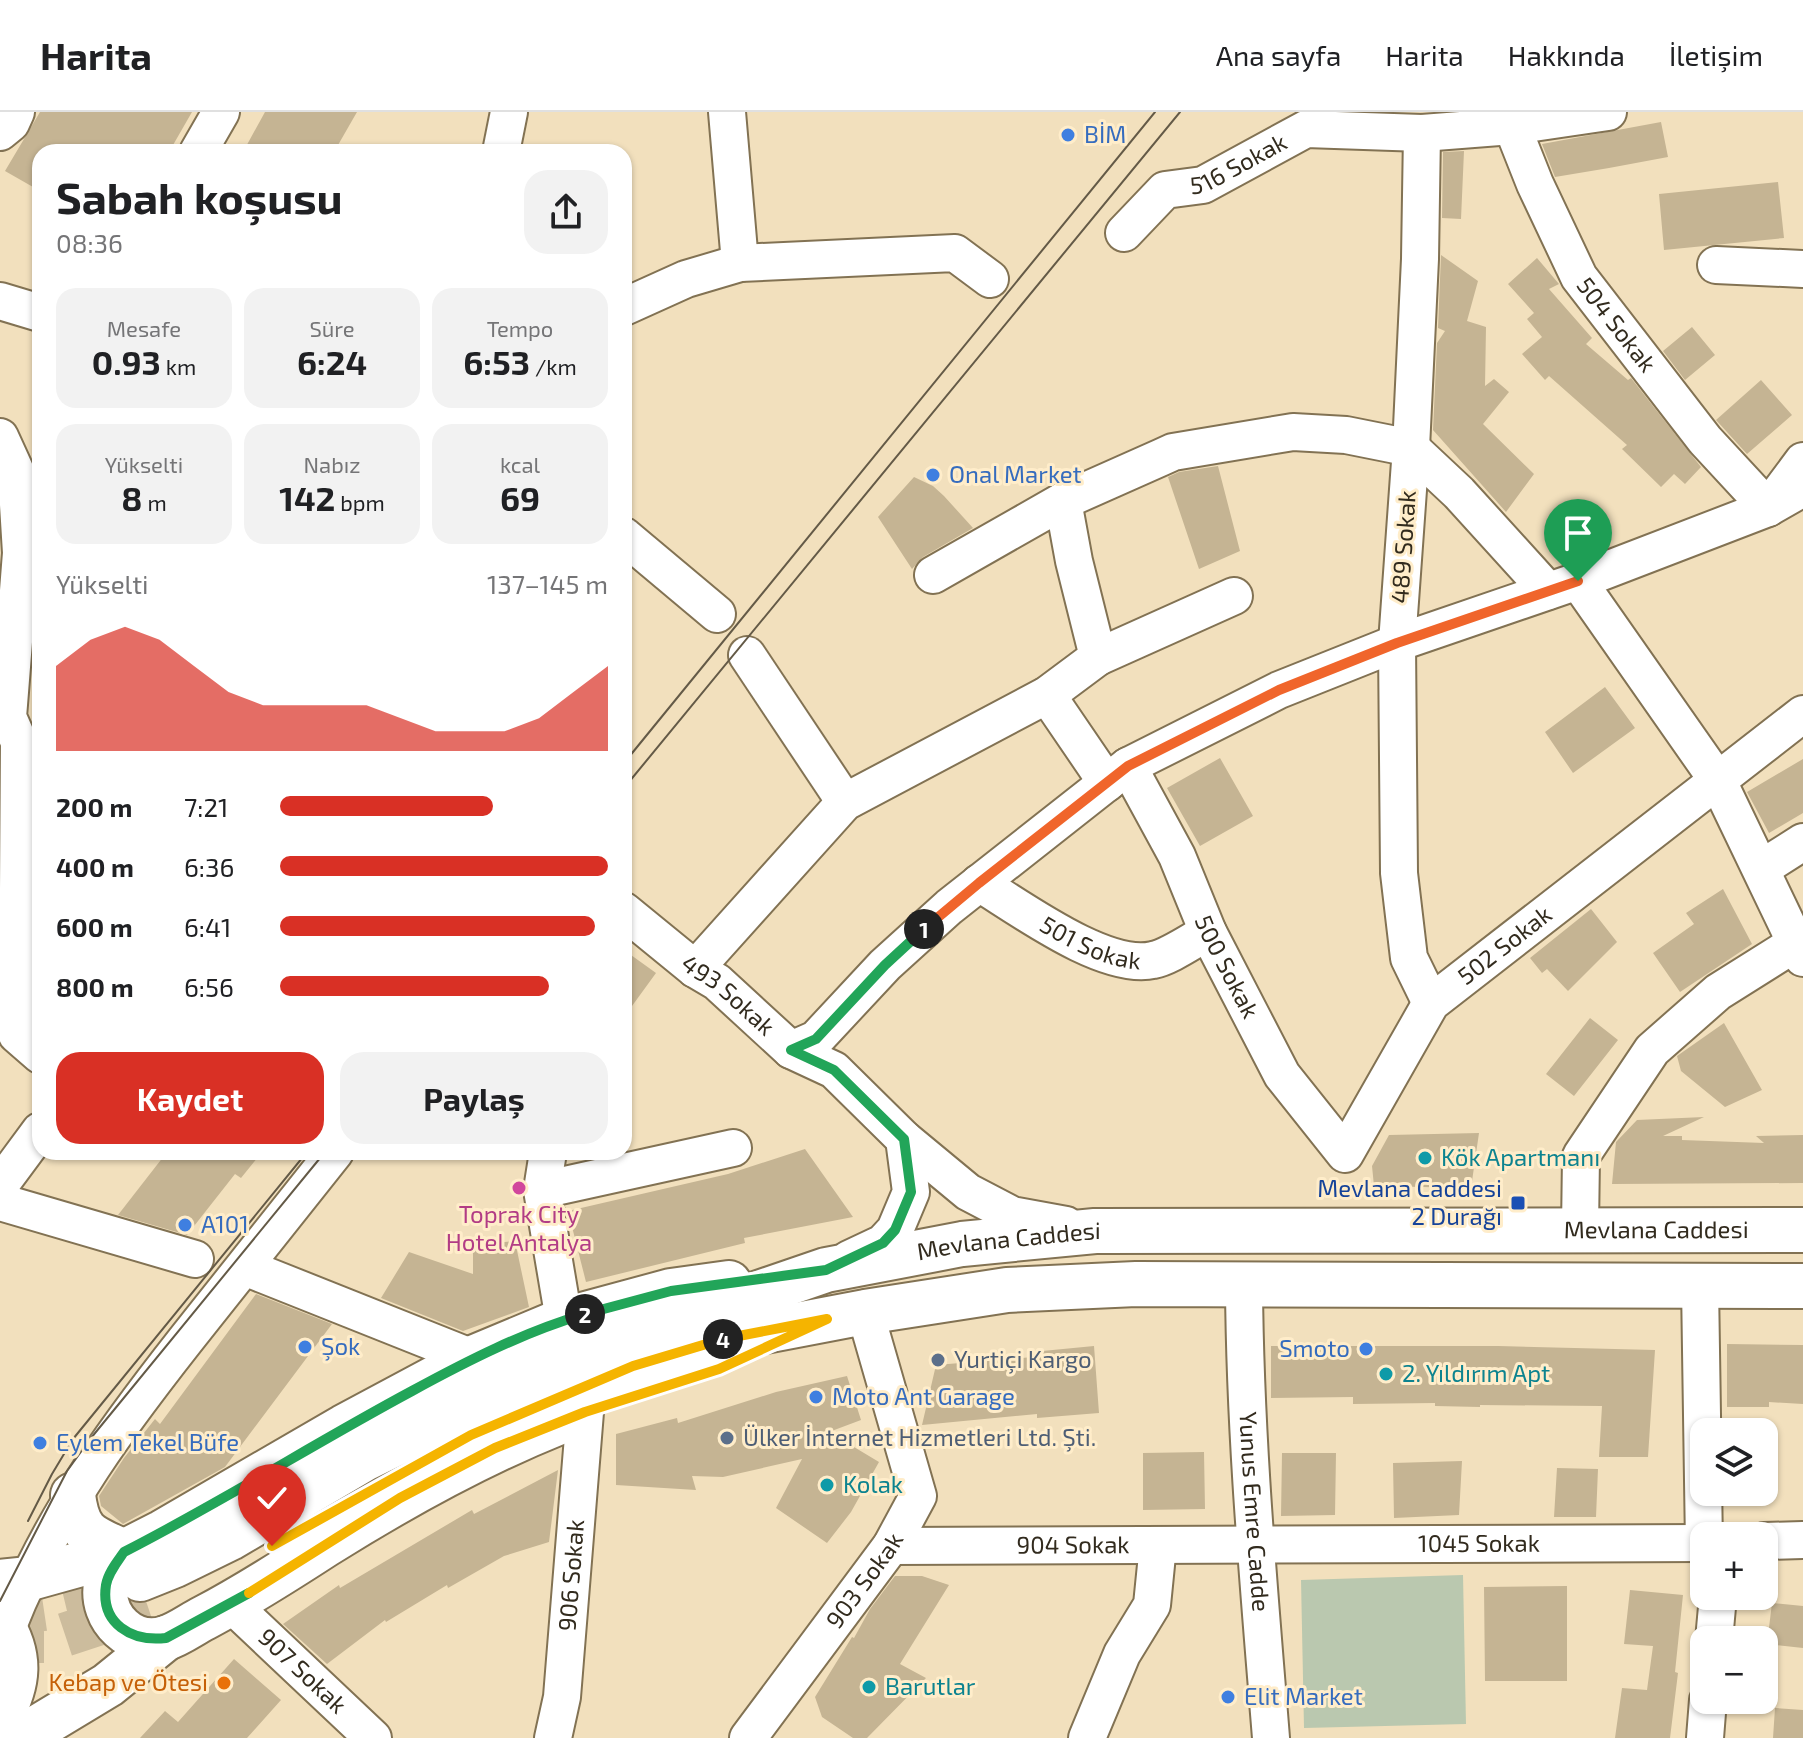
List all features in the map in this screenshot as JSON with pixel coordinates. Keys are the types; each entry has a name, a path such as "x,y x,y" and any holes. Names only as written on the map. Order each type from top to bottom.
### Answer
{"main road":[{"name":"Mevlana Caddesi","path":"144,1594 175,1565 230,1538 364,1459 566,1359 826,1270 962,1244 1095,1231 1803,1230"},
{"path":"20,1738 108,1685 144,1594 344,1427 473,1358 564,1320 671,1291 826,1270"},
{"name":"Mevlana Caddesi","path":"144,1594 206,1583 471,1435 633,1366 718,1340 846,1315 1007,1290 1136,1284 1803,1286"},
{"path":"0,1718 17,1679 13,1647 18,1595 144,1594 231,1604 400,1498 495,1448 585,1412 719,1369 846,1315"},
{"path":"73,1495 76,1521 144,1594"}],"street":[{"path":"0,132 11,123 16,112"},
{"path":"203,144 221,112"},
{"path":"503,144 509,112"},
{"path":"727,112 740,263"},
{"name":"516 Sokak","path":"1124,233 1165,190 1203,185 1306,129 1422,133 1512,119 1608,112"},
{"name":"504 Sokak","path":"1512,119 1535,184 1579,277 1705,440 1768,508"},
{"name":"489 Sokak","path":"1422,133 1411,448 1397,643 1399,873 1409,958 1431,1003"},
{"path":"632,303 686,279 740,263 955,253 990,279"},
{"path":"1716,265 1803,269"},
{"path":"0,301 32,311"},
{"path":"933,575 1063,501 1173,452 1293,432 1346,435 1411,448 1563,586 1718,781 1799,951 1718,992 1652,1050 1581,1156 1580,1229"},
{"path":"0,437 16,472 21,553 4,721 19,742 17,1035 32,1048"},
{"path":"1768,508 1803,461"},
{"path":"791,1050 816,1039 885,965 979,883 1117,775 1279,690 1397,643 1563,586 1768,508 1803,488"},
{"path":"1063,501 1074,561 1098,657"},
{"path":"632,543 717,614"},
{"path":"695,969 845,802 1047,695 1098,657 1234,596"},
{"path":"747,655 845,802"},
{"name":"500 Sokak","path":"1047,695 1117,775 1177,856 1208,932 1282,1075 1345,1154"},
{"name":"502 Sokak","path":"1345,1154 1431,1003 1803,714"},
{"path":"1762,868 1803,842"},
{"name":"501 Sokak","path":"979,883 1071,939 1120,961 1153,960 1208,932"},
{"name":"493 Sokak","path":"632,918 695,969 717,982 791,1050 834,1070 904,1139 968,1192 1012,1215 1095,1231"},
{"path":"826,1270 883,1243 895,1230 911,1192 904,1139"},
{"path":"0,1185 32,1142"},
{"path":"542,1190 733,1148"},
{"path":"18,1595 73,1495 128,1412 329,1160"},
{"path":"547,1160 542,1190 564,1320"},
{"path":"0,1202 195,1259"},
{"path":"257,1272 473,1358"},
{"path":"1700,1285 1704,1522"},
{"name":"Yunus Emre Cadde","path":"1244,1286 1256,1545 1271,1738"},
{"name":"903 Sokak","path":"748,1738 891,1546 918,1496 846,1315"},
{"name":"906 Sokak","path":"553,1738 562,1697 585,1412"},
{"path":"1778,1541 1803,1540"},
{"name":"1045 Sokak","path":"1256,1545 1690,1544"},
{"path":"1087,1738 1122,1654 1152,1605 1158,1545"},
{"name":"904 Sokak","path":"891,1546 1256,1545"},
{"name":"907 Sokak","path":"231,1604 373,1738"},
{"path":"68,1738 108,1685"},
{"path":"1705,1738 1707,1714"}],"green space":[{"path":"1463,1575 1466,1724 1304,1728 1301,1580"}],"building":[{"path":"40,112 192,112 174,144 32,144 32,186 5,171"},
{"path":"265,112 357,112 339,144 247,144"},
{"path":"1661,122 1668,157 1609,168 1555,177 1542,144"},
{"path":"1464,151 1461,219 1442,218 1443,152"},
{"path":"1778,182 1784,238 1664,250 1659,194"},
{"path":"1441,255 1478,281 1467,321 1486,327 1485,386 1494,379 1509,392 1483,424 1534,474 1506,512 1433,430 1437,343 1445,331 1438,328"},
{"path":"1537,258 1559,284 1549,289 1592,338 1586,344 1628,380 1631,378 1701,467 1685,484 1674,474 1661,487 1622,449 1627,445 1549,376 1545,380 1522,354 1542,337 1527,319 1534,313 1508,284"},
{"path":"1692,327 1715,355 1685,380 1663,351"},
{"path":"1761,380 1792,415 1747,454 1716,420"},
{"path":"1218,466 1240,551 1199,569 1168,477 1179,472"},
{"path":"914,477 933,486 973,528 923,557 912,569 878,517"},
{"path":"1605,687 1635,728 1573,773 1545,732"},
{"path":"1220,758 1253,816 1200,846 1167,788"},
{"path":"1803,759 1803,813 1769,833 1747,792"},
{"path":"1723,889 1752,944 1680,992 1653,953 1694,924 1686,913"},
{"path":"1591,909 1617,942 1568,991 1547,969 1542,973 1530,958"},
{"path":"632,956 656,973 632,1006"},
{"path":"1590,1018 1618,1040 1574,1096 1546,1074"},
{"path":"1724,1023 1762,1090 1725,1107 1681,1071 1677,1056"},
{"path":"1704,1117 1663,1136 1682,1136 1682,1140 1764,1143 1756,1136 1803,1135 1803,1183 1612,1184 1616,1142 1637,1120"},
{"name":"Kök Apartmanı","path":"1479,1133 1471,1188 1374,1186 1372,1166 1389,1135"},
{"path":"805,1149 853,1217 744,1238 745,1243 586,1282 568,1211 728,1174"},
{"path":"161,1160 256,1160 241,1178 235,1174 187,1235 118,1215"},
{"path":"515,1241 529,1307 463,1331 381,1298 409,1252 473,1274 473,1245"},
{"path":"256,1294 332,1324 225,1467 123,1524 101,1506 99,1496 155,1419 160,1424"},
{"path":"1727,1344 1803,1345 1803,1404 1769,1402 1769,1407 1727,1407"},
{"path":"1094,1346 1099,1413 1037,1418 1037,1414 922,1425 936,1365 1033,1357 1032,1352"},
{"path":"1271,1346 1655,1350 1648,1457 1599,1457 1602,1406 1435,1406 1435,1403 1353,1404 1353,1397 1271,1398"},
{"path":"847,1376 861,1420 829,1432 879,1462 851,1512 827,1543 776,1508 802,1459 723,1477 692,1476 696,1490 616,1485 616,1434 677,1418 678,1423 776,1392"},
{"path":"1204,1452 1205,1509 1143,1510 1143,1453"},
{"path":"1282,1453 1336,1453 1335,1515 1281,1516"},
{"path":"1462,1461 1459,1515 1394,1518 1393,1463"},
{"path":"1557,1468 1598,1469 1596,1517 1554,1517"},
{"path":"558,1470 549,1542 504,1556 448,1588 447,1585 385,1620 327,1664 283,1624 339,1585 340,1588 472,1510 474,1514"},
{"path":"895,1576 922,1576 949,1585 900,1664 926,1678 867,1738 853,1738 822,1717 815,1697 870,1609"},
{"path":"1567,1586 1567,1681 1485,1681 1484,1587"},
{"path":"1630,1590 1683,1595 1670,1738 1615,1738 1622,1688 1647,1690 1653,1646 1624,1644"},
{"path":"1778,1604 1803,1606 1803,1648 1778,1645 1778,1626 1769,1626 1771,1610 1778,1610"},
{"path":"234,1659 281,1700 247,1738 140,1738 165,1711 178,1722"},
{"path":"1778,1708 1803,1710 1803,1738 1773,1738"}],"tunnel":[{"path":"0,1609 42,1609 112,1590"},
{"path":"0,1641 46,1641 148,1607"}],"tram line":[{"path":"632,753 1155,112"},
{"path":"632,778 1180,112"},
{"path":"28,1521 73,1439 300,1160"},
{"path":"0,1601 67,1471 318,1160"}],"place":[{"name":"BİM","path":"1068,135"},
{"name":"Onal Market","path":"933,475"},
{"name":"Kök Apartmanı","path":"1425,1158"},
{"name":"Toprak City Hotel Antalya","path":"519,1188"},
{"name":"Mevlana Caddesi 2 Durağı","path":"1518,1203"},
{"name":"A101","path":"185,1225"},
{"name":"Şok","path":"305,1347"},
{"name":"Smoto","path":"1366,1349"},
{"name":"Yurtiçi Kargo","path":"938,1360"},
{"name":"2. Yıldırım Apt","path":"1386,1374"},
{"name":"Moto Ant Garage","path":"816,1397"},
{"name":"Ülker İnternet Hizmetleri Ltd. Şti.","path":"727,1438"},
{"name":"Eylem Tekel Büfe","path":"40,1443"},
{"name":"Kolak","path":"827,1485"},
{"name":"Kebap ve Ötesi","path":"224,1683"},
{"name":"Barutlar","path":"869,1687"},
{"name":"Elit Market","path":"1228,1697"}],"route":[{"path":"272,1546 471,1435 633,1366 718,1340 827,1319 719,1369 585,1412 495,1448 400,1498 231,1604 166,1638 136,1638 118,1626 109,1612 105,1587 109,1574 124,1552 473,1358 564,1320 671,1291 826,1270 883,1243 895,1230 911,1192 904,1139 834,1070 791,1050 816,1039 885,965 949,907 1128,766 1279,690 1397,643 1578,581"}]}
